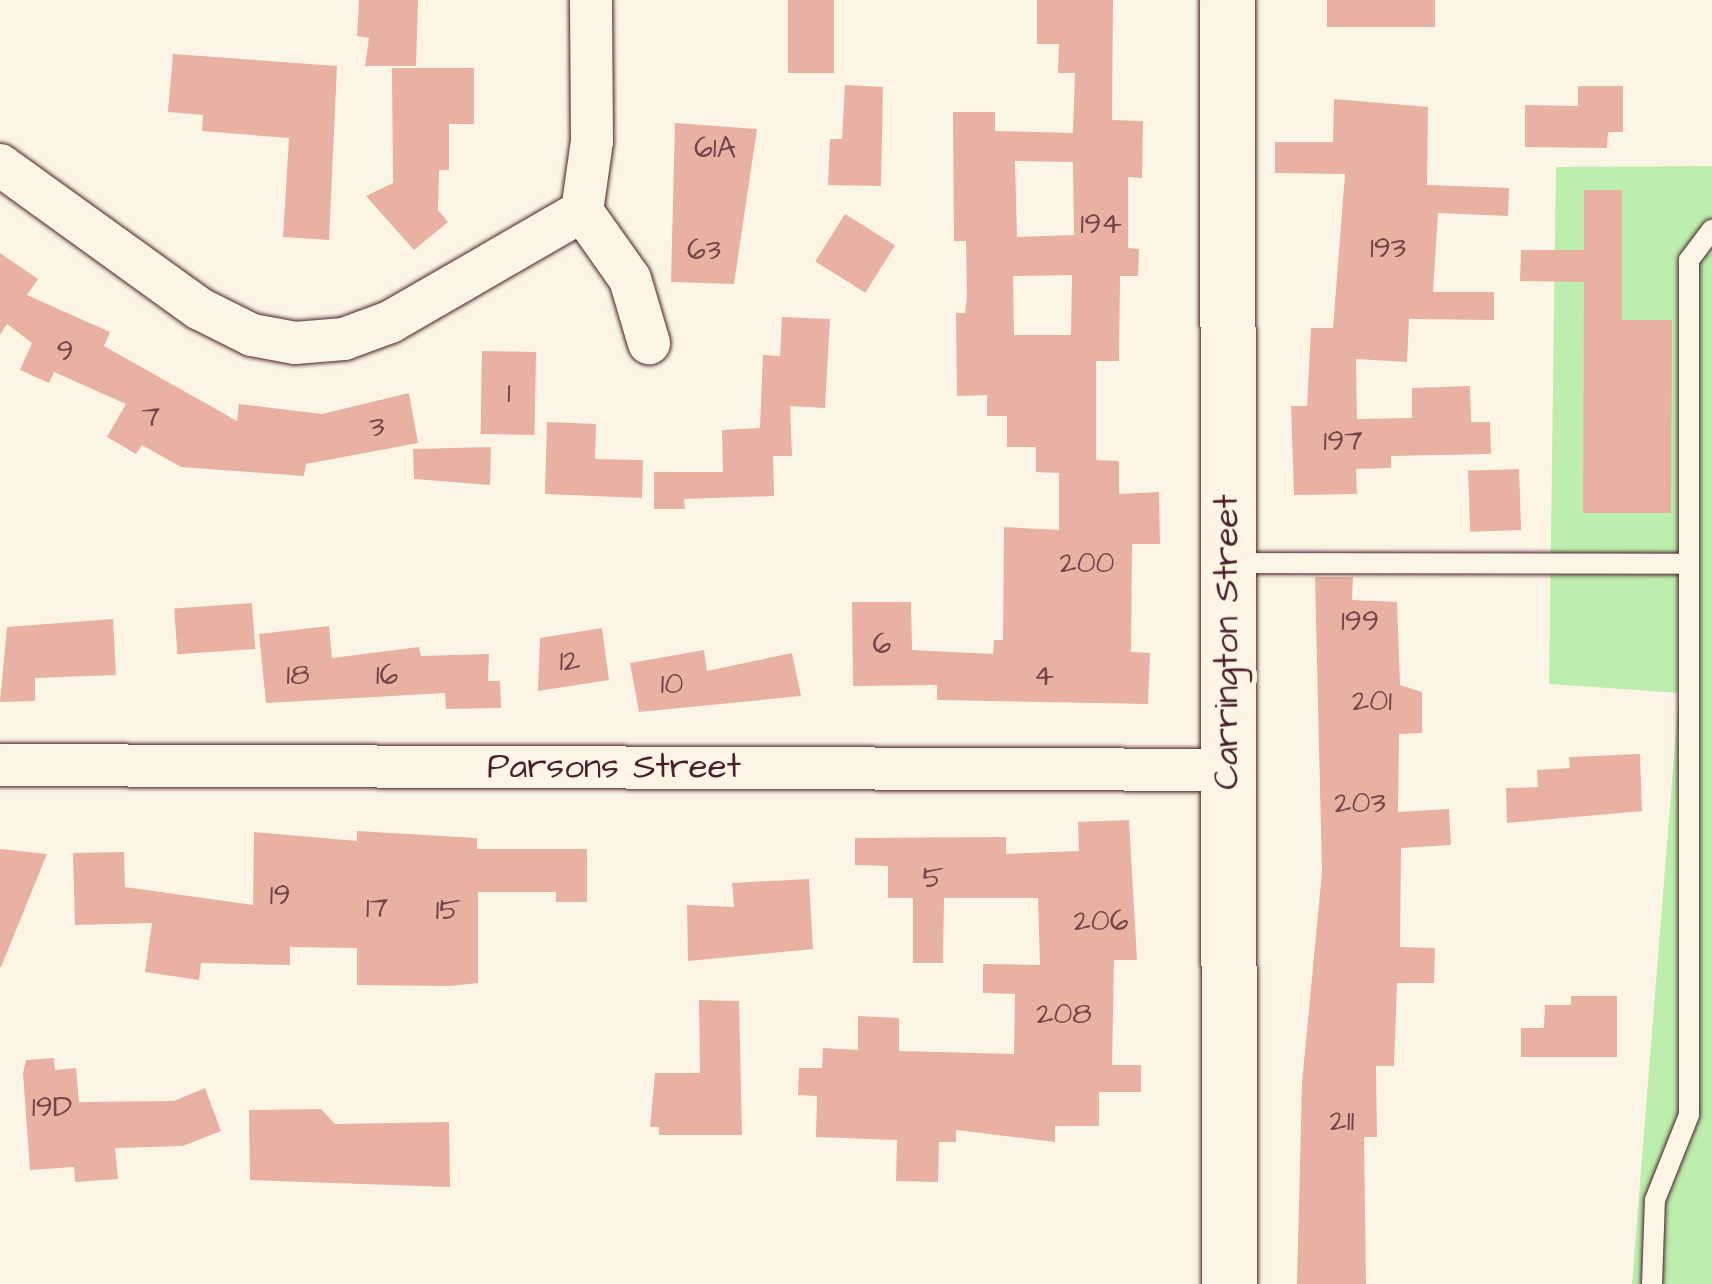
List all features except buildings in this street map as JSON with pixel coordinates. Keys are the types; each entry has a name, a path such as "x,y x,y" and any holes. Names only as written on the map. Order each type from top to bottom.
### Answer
{"main road":[{"name":"Carrington Street","path":"1228,0 1229,1284"}],"street":[{"path":"592,0 592,140 582,212 630,280 649,342"},
{"path":"0,164 200,309 252,335 295,344 344,339 390,322 582,212"},
{"name":"Parsons Street","path":"0,764 1227,770"}],"lane":[{"path":"1652,1284 1655,1200 1689,1115 1689,260 1712,230"},
{"path":"1228,564 1686,564"}],"green space":[{"path":"1712,166 1712,1284 1632,1284 1679,693 1549,684 1556,167"}]}
